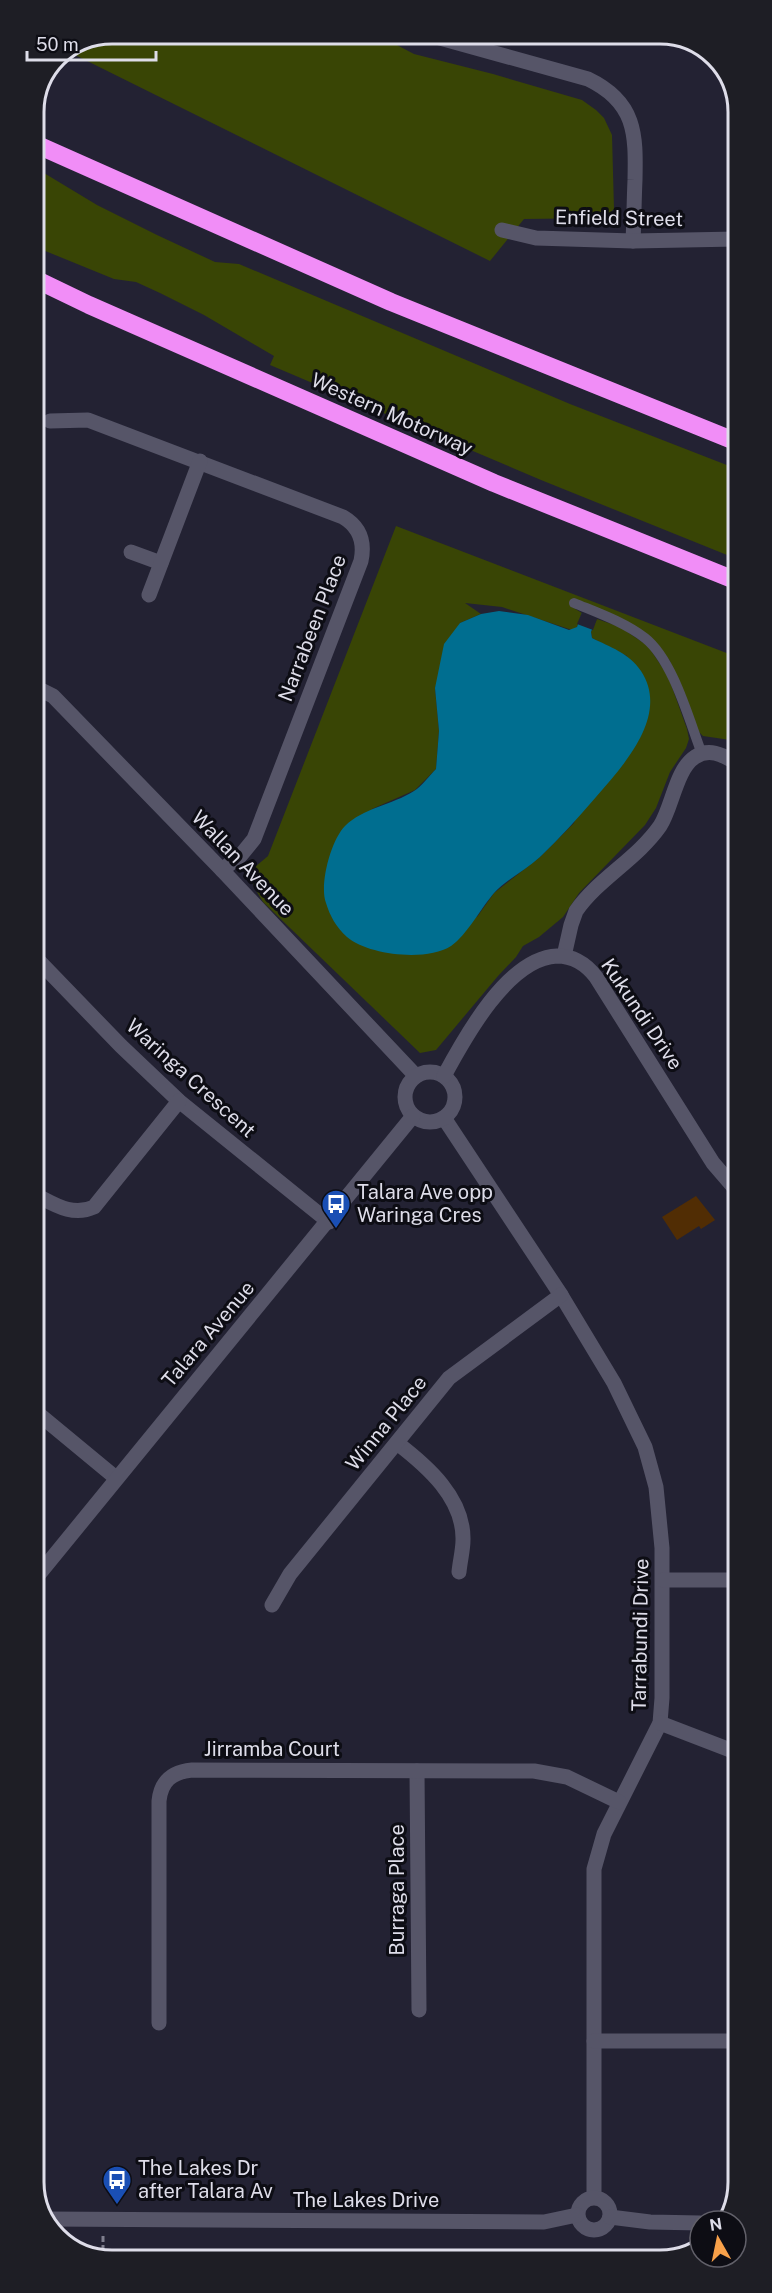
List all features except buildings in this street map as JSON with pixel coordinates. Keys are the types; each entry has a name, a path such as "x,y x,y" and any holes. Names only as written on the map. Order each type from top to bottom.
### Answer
{"highway":[{"path":"43,147 402,306 728,438"},
{"name":"Western Motorway","path":"43,283 483,478 728,577"}],"street":[{"path":"460,44 588,79 612,94 623,108 634,132 633,241"},
{"name":"Enfield Street","path":"502,230 536,238 633,241 728,239"},
{"name":"Narrabeen Place","path":"50,421 88,420 343,517 358,530 363,548 361,561 254,838 241,855 222,870"},
{"path":"149,595 200,461"},
{"path":"131,552 161,563"},
{"name":"Wallan Avenue","path":"43,691 53,696 222,870 415,1076"},
{"path":"444,1076 477,1019 516,974 535,960 564,956 568,933 576,911 659,827 667,815 684,769 689,762 702,754 716,753 728,759"},
{"name":"Kukundi Drive","path":"564,956 584,965 596,977 713,1163 728,1180"},
{"name":"Waringa Crescent","path":"43,965 121,1046 179,1101 329,1221"},
{"path":"429,1071 444,1076 450,1081 455,1096 450,1112 444,1118 429,1122 413,1116 405,1103 404,1096 405,1088 415,1076 429,1071"},
{"path":"43,1198 73,1212 81,1212 94,1207 179,1101"},
{"name":"Talara Avenue","path":"43,1569 413,1116"},
{"name":"Tarrabundi Drive","path":"444,1118 561,1295 614,1383 645,1447 658,1502 663,1580 660,1723 604,1834 594,1869 594,2197"},
{"name":"Winna Place","path":"272,1605 290,1574 458,1371 561,1295"},
{"path":"43,1418 116,1478"},
{"path":"397,1443 432,1472 448,1494 459,1515 463,1541 459,1572"},
{"path":"663,1580 728,1580"},
{"path":"660,1723 728,1749"},
{"name":"Jirramba Court","path":"159,2024 159,1801 160,1792 168,1778 176,1773 192,1770 544,1772 567,1778 619,1802"},
{"name":"Burraga Place","path":"417,1771 419,2010"},
{"path":"594,2041 728,2041"},
{"path":"594,2197 606,2203 610,2217 604,2226 595,2230 581,2225 577,2215 581,2203 594,2197"},
{"name":"The Lakes Drive","path":"55,2219 544,2222 577,2215"},
{"path":"610,2217 650,2222 688,2223"}],"lane":[{"path":"574,603 622,624 654,646 666,663 702,754"}],"path":[{"path":"103,2236 103,2248"}],"green space":[{"path":"112,43 394,44 414,54 582,100 604,118 612,135 614,209 604,218 524,219 490,261 75,55 86,49"},
{"path":"43,174 97,205 215,262 239,264 570,404 728,465 728,555 541,480 270,365 274,356 204,315 136,282 114,279 43,250"},
{"path":"396,526 728,654 728,740 703,736 695,728 670,661 654,640 572,607 582,613 577,627 572,630 502,607 465,603 481,614 460,623 435,688 439,731 436,769 415,790 372,809 477,917 494,893 540,857 574,823 627,656 592,638 591,632 597,619 620,627 648,646 668,676 689,739 686,748 670,772 656,808 645,825 579,893 563,917 539,937 523,946 436,1050 420,1053 263,902 254,887 250,871 268,856"}],"water":[{"path":"499,611 528,615 569,630 577,627 582,613 596,619 591,632 592,638 625,655 641,671 649,688 650,705 647,722 630,755 589,805 540,857 494,893 468,928 451,946 440,951 413,955 383,952 356,943 343,933 334,921 324,895 325,874 335,841 352,820 414,791 436,769 439,731 435,688 444,644 460,623 481,614"}],"pier":[{"path":"583,610 598,616 593,630 577,624"}],"place":[{"name":"Talara Ave opp Waringa Cres","path":"336,1230"},
{"name":"The Lakes Dr after Talara Av","path":"117,2206"}]}
